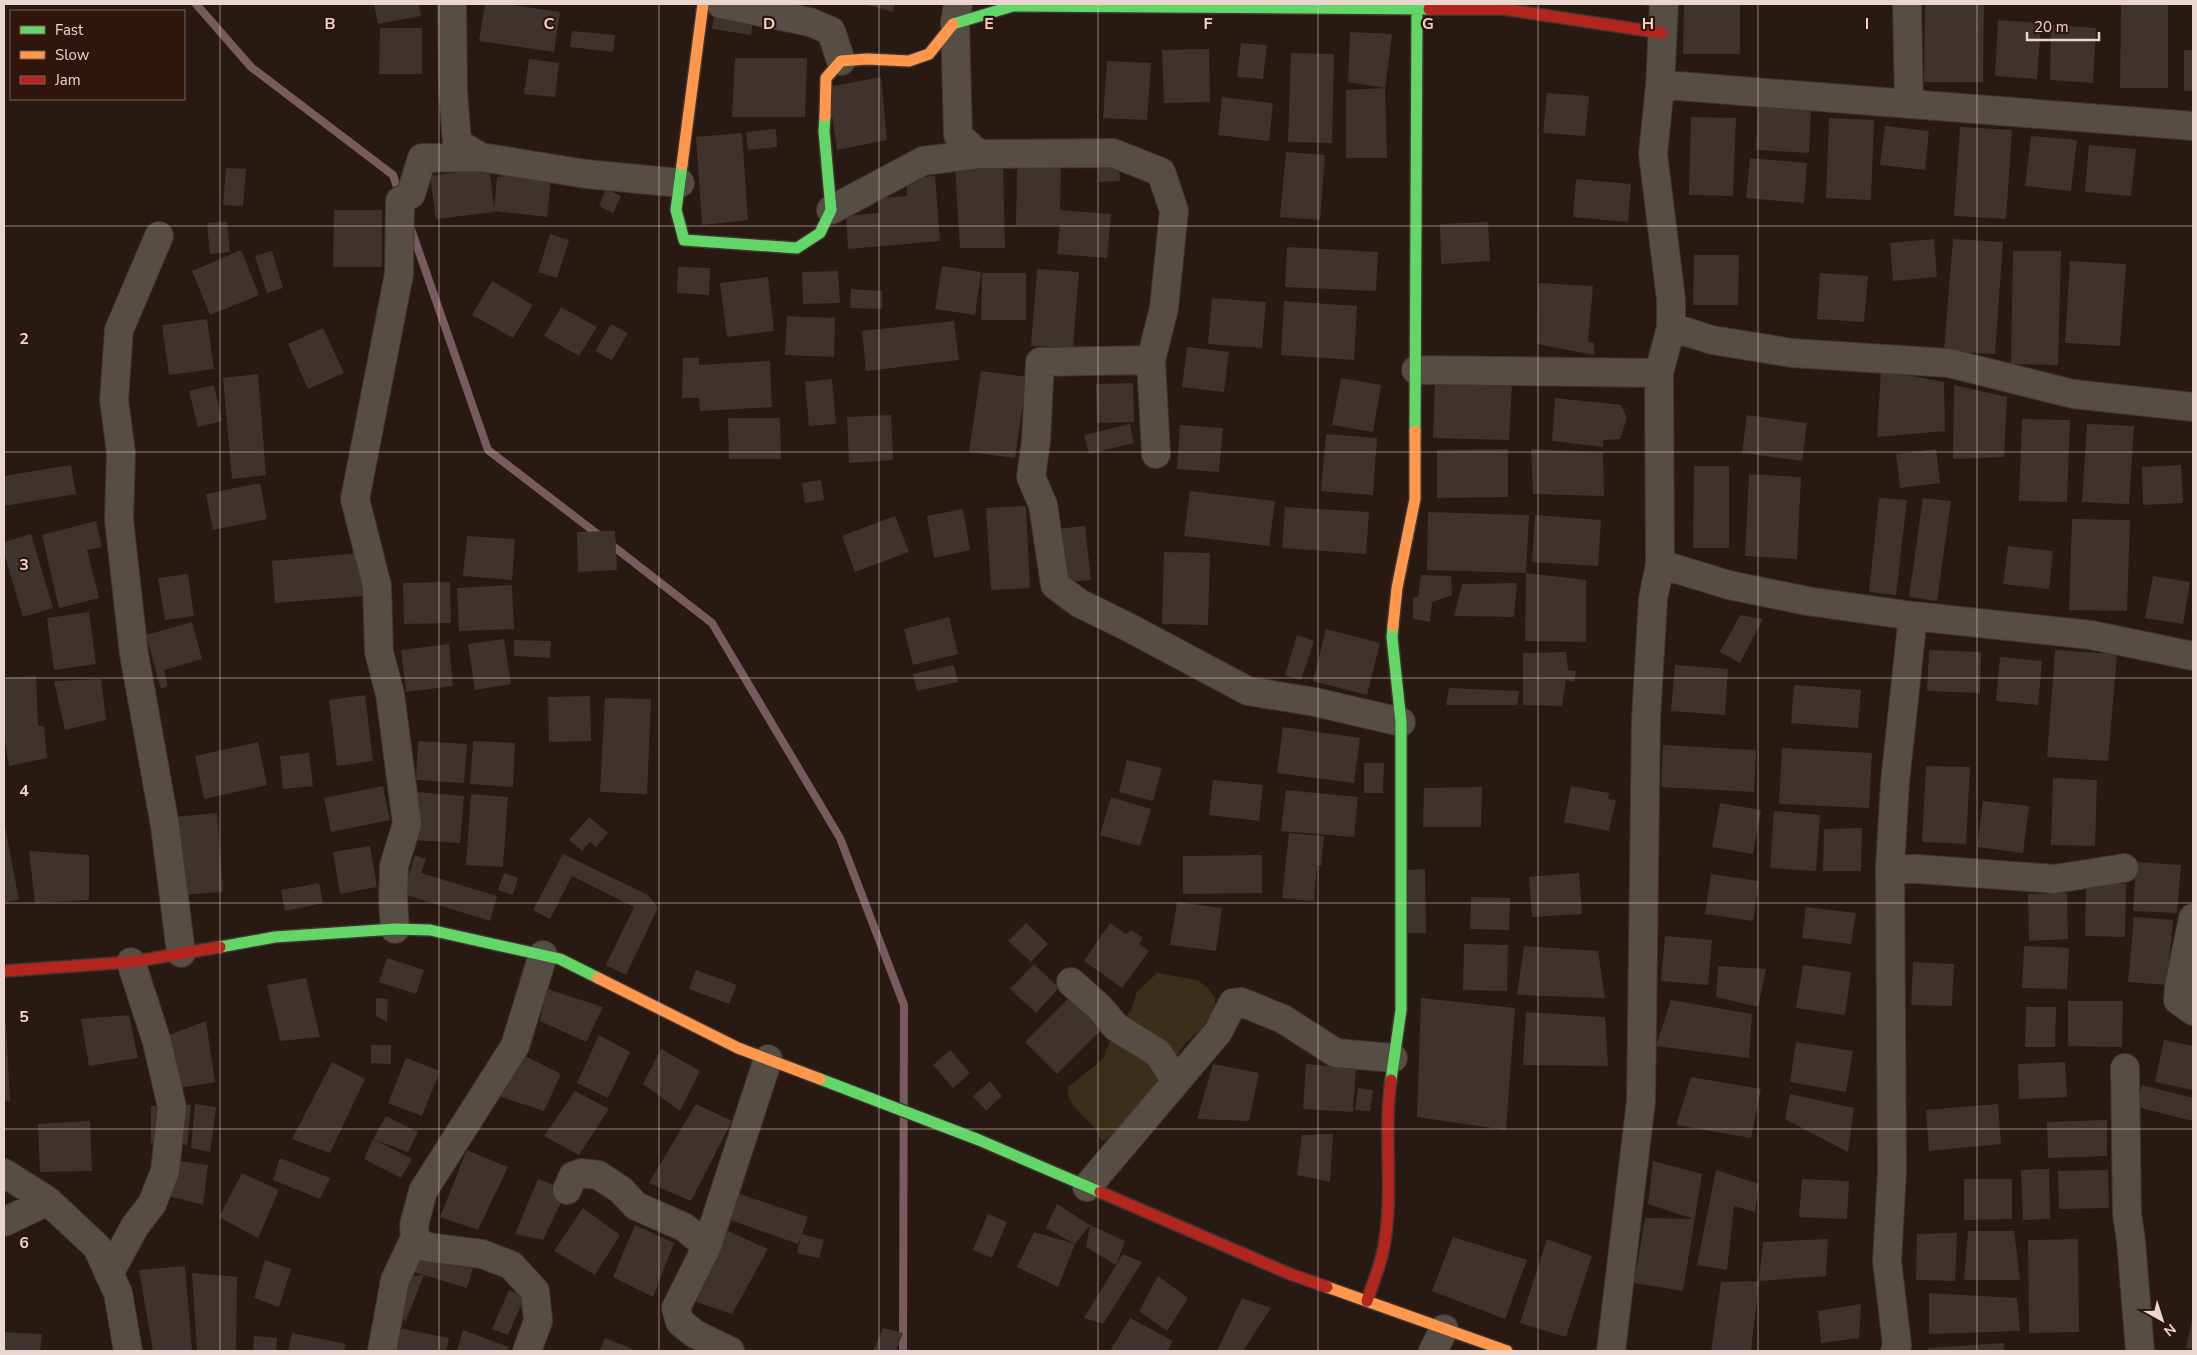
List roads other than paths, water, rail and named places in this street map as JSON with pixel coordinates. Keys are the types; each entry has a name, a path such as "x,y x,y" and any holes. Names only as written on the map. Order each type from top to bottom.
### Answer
{"street":[{"path":"452,4 453,91 457,144 481,157"},
{"path":"703,4 676,210 684,240 797,248 820,233 831,210 824,131 826,78 841,61 867,59 909,61 929,54 957,13 1013,6 1417,6 1503,9 1662,33"},
{"path":"721,4 810,22 831,30 841,61"},
{"path":"1611,1351 1641,1101 1646,719 1653,599 1660,564 1660,373 1671,327 1672,299 1653,154 1660,86 1664,4"},
{"path":"1907,4 1909,103"},
{"path":"1367,1301 1384,1246 1388,1186 1387,1105 1401,1010 1401,722 1392,637 1397,588 1415,499 1417,6"},
{"path":"957,13 958,135 978,154"},
{"path":"1660,86 1909,103 2193,126"},
{"path":"831,210 923,160 978,154 1113,153 1161,172 1174,211 1164,308 1151,360 1156,454"},
{"path":"395,930 393,901 394,866 407,824 390,694 379,652 377,586 355,499 399,274 400,201 411,194 422,158 481,157 586,174 680,183"},
{"path":"159,236 119,330 114,400 121,453 119,520 134,654 165,826 181,953"},
{"path":"1671,327 1712,340 1792,353 1949,363 2073,394 2193,407"},
{"path":"1151,360 1040,362 1036,441 1030,477 1044,505 1055,585 1079,603 1128,626 1248,691 1315,702 1401,722"},
{"path":"1416,370 1660,373"},
{"path":"1660,564 1729,585 1807,601 1913,616 2091,635 2193,656"},
{"path":"1895,1351 1897,1345 1887,1261 1892,1172 1890,867 1895,782 1913,616"},
{"path":"1890,867 2055,879 2124,868"},
{"path":"2193,918 2178,1000 2193,1011"},
{"path":"4,971 131,962 275,937 395,930 430,930 560,959 738,1048 979,1140 1290,1274 1367,1301 1439,1340 1507,1351"},
{"path":"382,1351 395,1280 415,1238 414,1226 423,1191 515,1046 543,955"},
{"path":"109,1274 135,1226 152,1204 162,1179 165,1171 172,1107 157,1042 131,962"},
{"path":"1071,982 1100,1008 1116,1027 1158,1053 1170,1072 1180,1077"},
{"path":"1087,1187 1218,1032 1233,1003 1241,1002 1284,1019 1336,1053 1393,1058"},
{"path":"730,1351 695,1334 680,1322 676,1308 707,1246 768,1059"},
{"path":"2125,1068 2127,1214 2140,1351"},
{"path":"4,1173 48,1201 97,1247 118,1293 128,1351"},
{"path":"567,1190 573,1176 581,1173 598,1175 621,1190 636,1206 684,1227 707,1246"},
{"path":"4,1222 48,1201"},
{"path":"415,1238 426,1247 482,1254 511,1265 534,1291 538,1321 527,1351"}],"waterway":[{"path":"196,4 251,67 393,175 400,196"},
{"path":"410,226 488,450 600,536"},
{"path":"609,543 712,623 840,838 904,1005 903,1351"}]}
